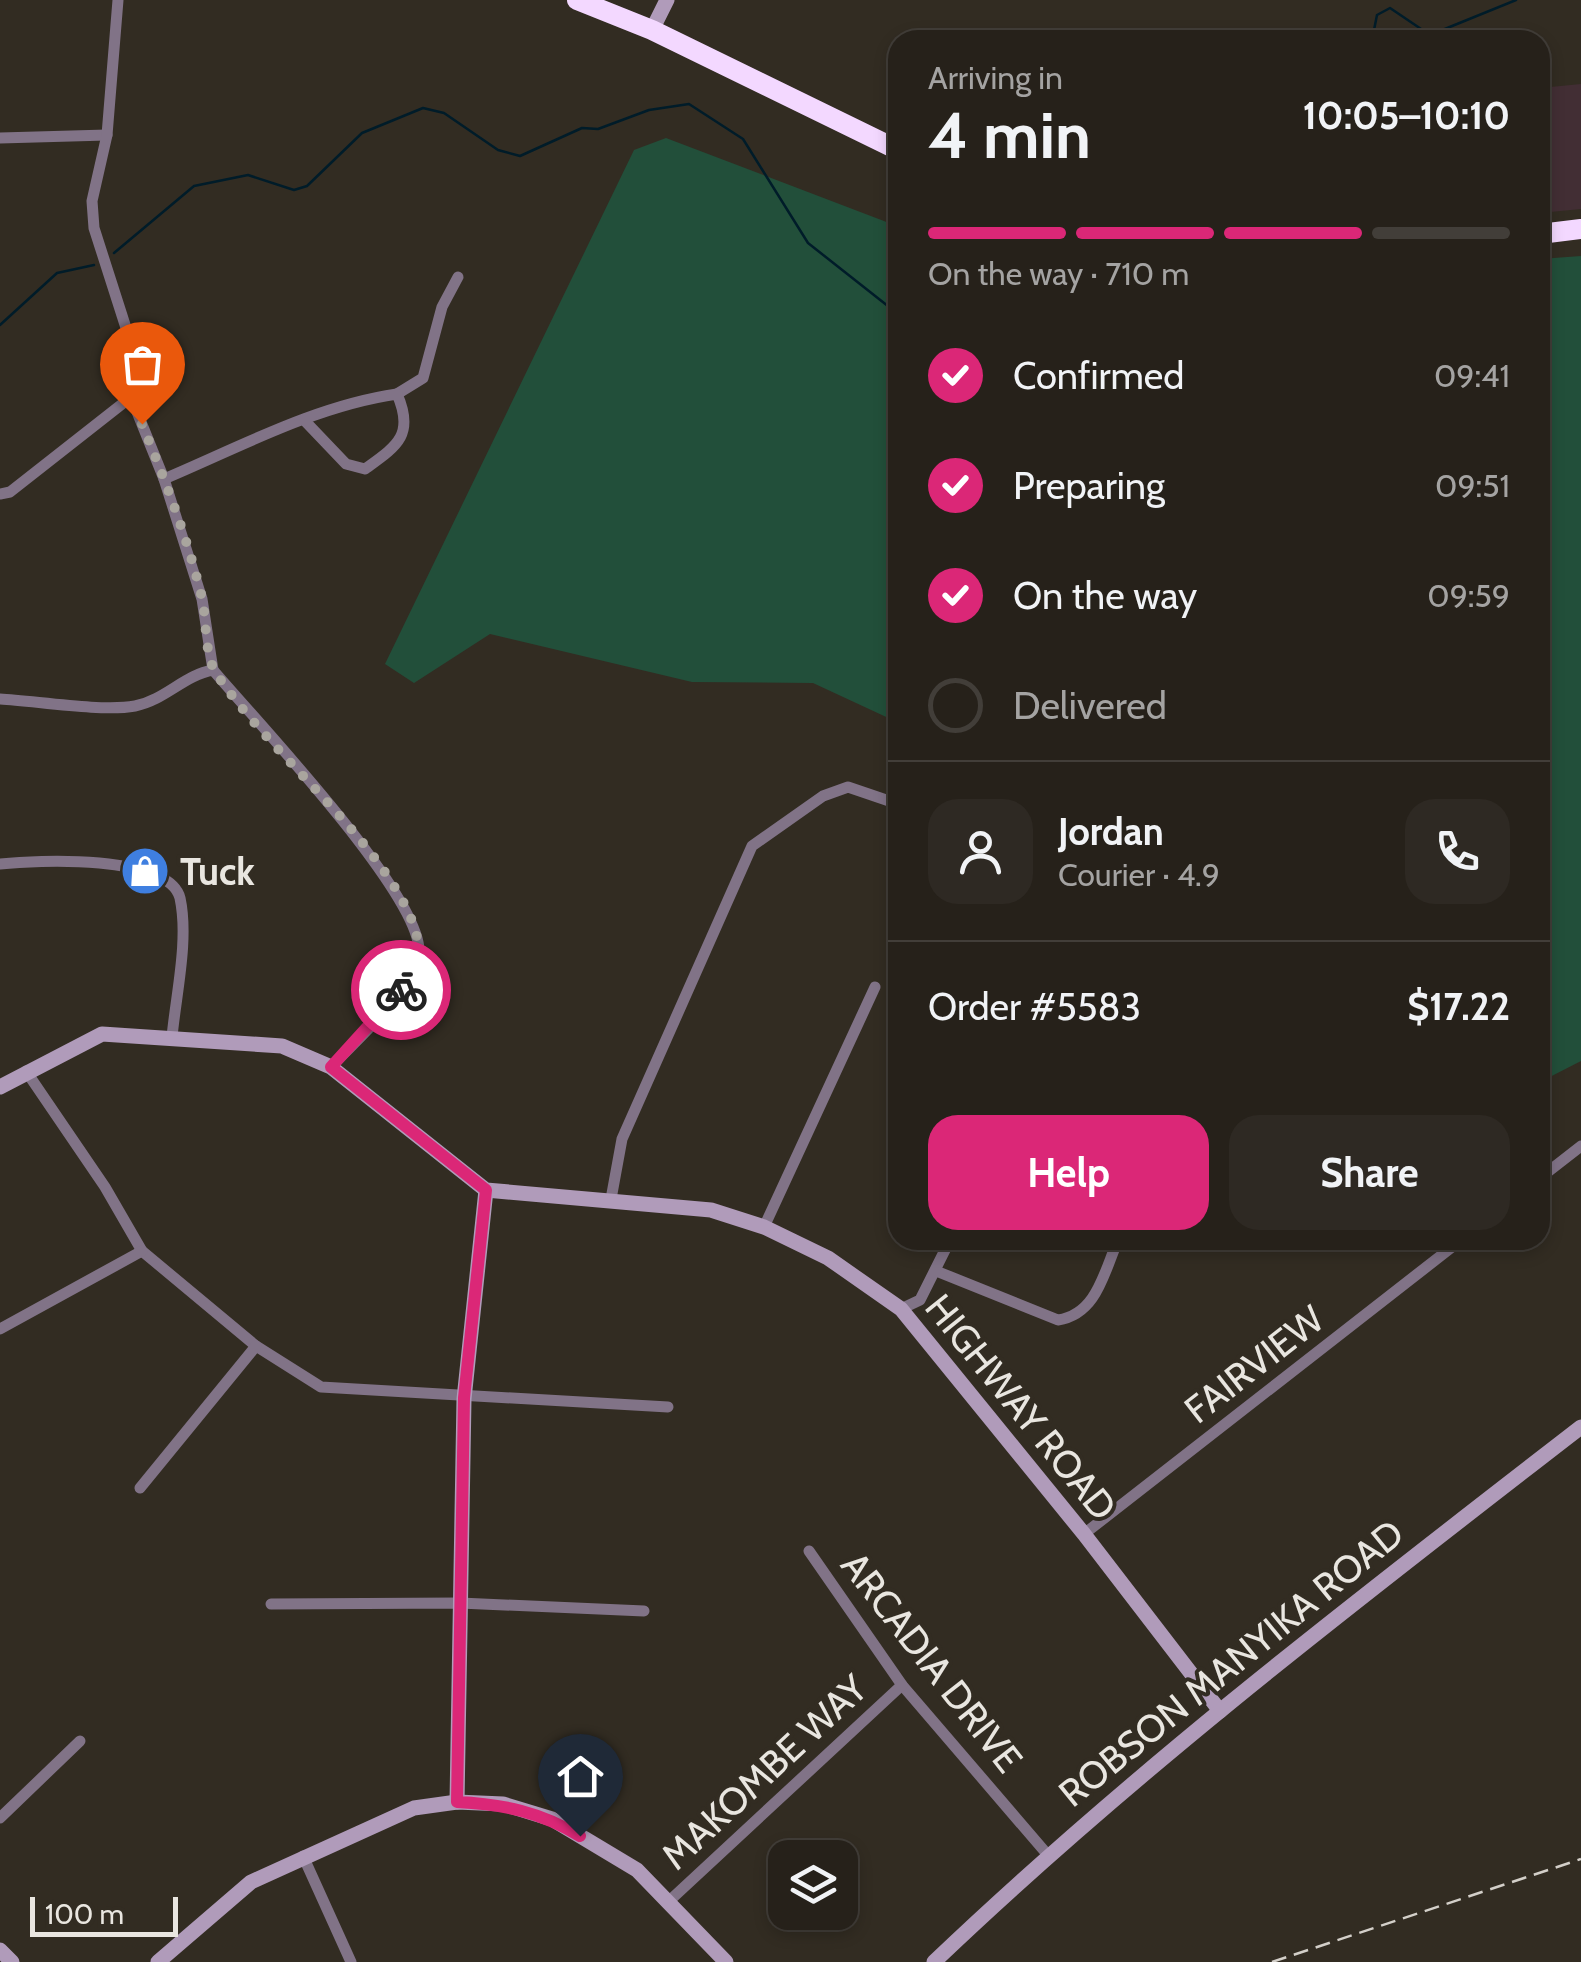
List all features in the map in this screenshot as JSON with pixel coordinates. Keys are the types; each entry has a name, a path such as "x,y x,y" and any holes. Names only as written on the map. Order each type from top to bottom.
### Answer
{"highway":[{"path":"577,0 652,30 888,145"},
{"path":"1550,233 1581,229"}],"street":[{"path":"118,0 107,136 93,214 127,331 131,397 164,479 202,599 213,670 379,867 414,926 419,953 410,979 331,1067"},
{"path":"652,30 668,0"},
{"path":"0,138 107,136"},
{"path":"164,479 354,400 396,394 423,378 442,307 458,277"},
{"path":"304,420 346,464 365,469 398,445 406,416 396,394"},
{"path":"0,494 10,492 131,397"},
{"path":"0,699 133,707 160,697 195,673 213,670"},
{"path":"610,1199 622,1139 752,846 822,796 848,787 888,801"},
{"path":"0,864 37,860 134,867 172,883 180,896 181,931 172,1037"},
{"path":"764,1227 875,987"},
{"path":"0,1087 26,1070 102,1034 282,1046 331,1067 486,1190 464,1398 457,1802"},
{"path":"26,1070 105,1187 142,1251 256,1346 321,1387 668,1407"},
{"path":"1550,1170 1581,1146"},
{"name":"HIGHWAY ROAD","path":"486,1190 711,1210 764,1227 828,1258 901,1309 1084,1534 1220,1711"},
{"path":"901,1309 920,1300 945,1250"},
{"path":"936,1271 1058,1320 1075,1318 1089,1306 1114,1250"},
{"name":"FAIRVIEW","path":"1084,1534 1449,1250"},
{"path":"0,1329 142,1251"},
{"path":"140,1488 256,1346"},
{"name":"ROBSON MANYIKA ROAD","path":"934,1962 1047,1854 1220,1711 1581,1426"},
{"name":"ARCADIA DRIVE","path":"809,1551 902,1686 1047,1854"},
{"path":"271,1604 460,1604 644,1611"},
{"name":"MAKOMBE WAY","path":"667,1902 902,1686"},
{"path":"0,1818 80,1741"},
{"path":"158,1962 251,1882 414,1808 457,1802 503,1804 552,1819 637,1870 726,1962"},
{"path":"303,1856 352,1962"},
{"path":"0,1950 12,1962"}],"shaded area":[{"path":"1581,84 1581,209 1550,212 1550,87"}],"green space":[{"path":"666,138 888,223 888,718 813,683 692,682 490,634 414,683 385,664 634,150"},
{"path":"1581,256 1581,1061 1550,1077 1550,258"}],"waterway":[{"path":"1442,30 1516,0"},
{"path":"1374,30 1377,15 1390,8 1423,30"},
{"path":"114,253 194,186 248,175 294,190 307,186 362,133 423,108 444,113 498,150 520,156 582,128 598,129 649,110 689,104 743,139 808,243 888,306"},
{"path":"0,325 57,273 94,265"}],"railway":[{"path":"1272,1962 1581,1859"}],"way so far":[{"path":"142,424 202,599 213,670 379,867 414,926 419,953 410,979 401,990"}],"place":[{"name":"Tuck","path":"145,871"}],"route":[{"path":"401,990 331,1067 486,1190 464,1398 457,1802 503,1804 552,1819 580,1836"}]}
